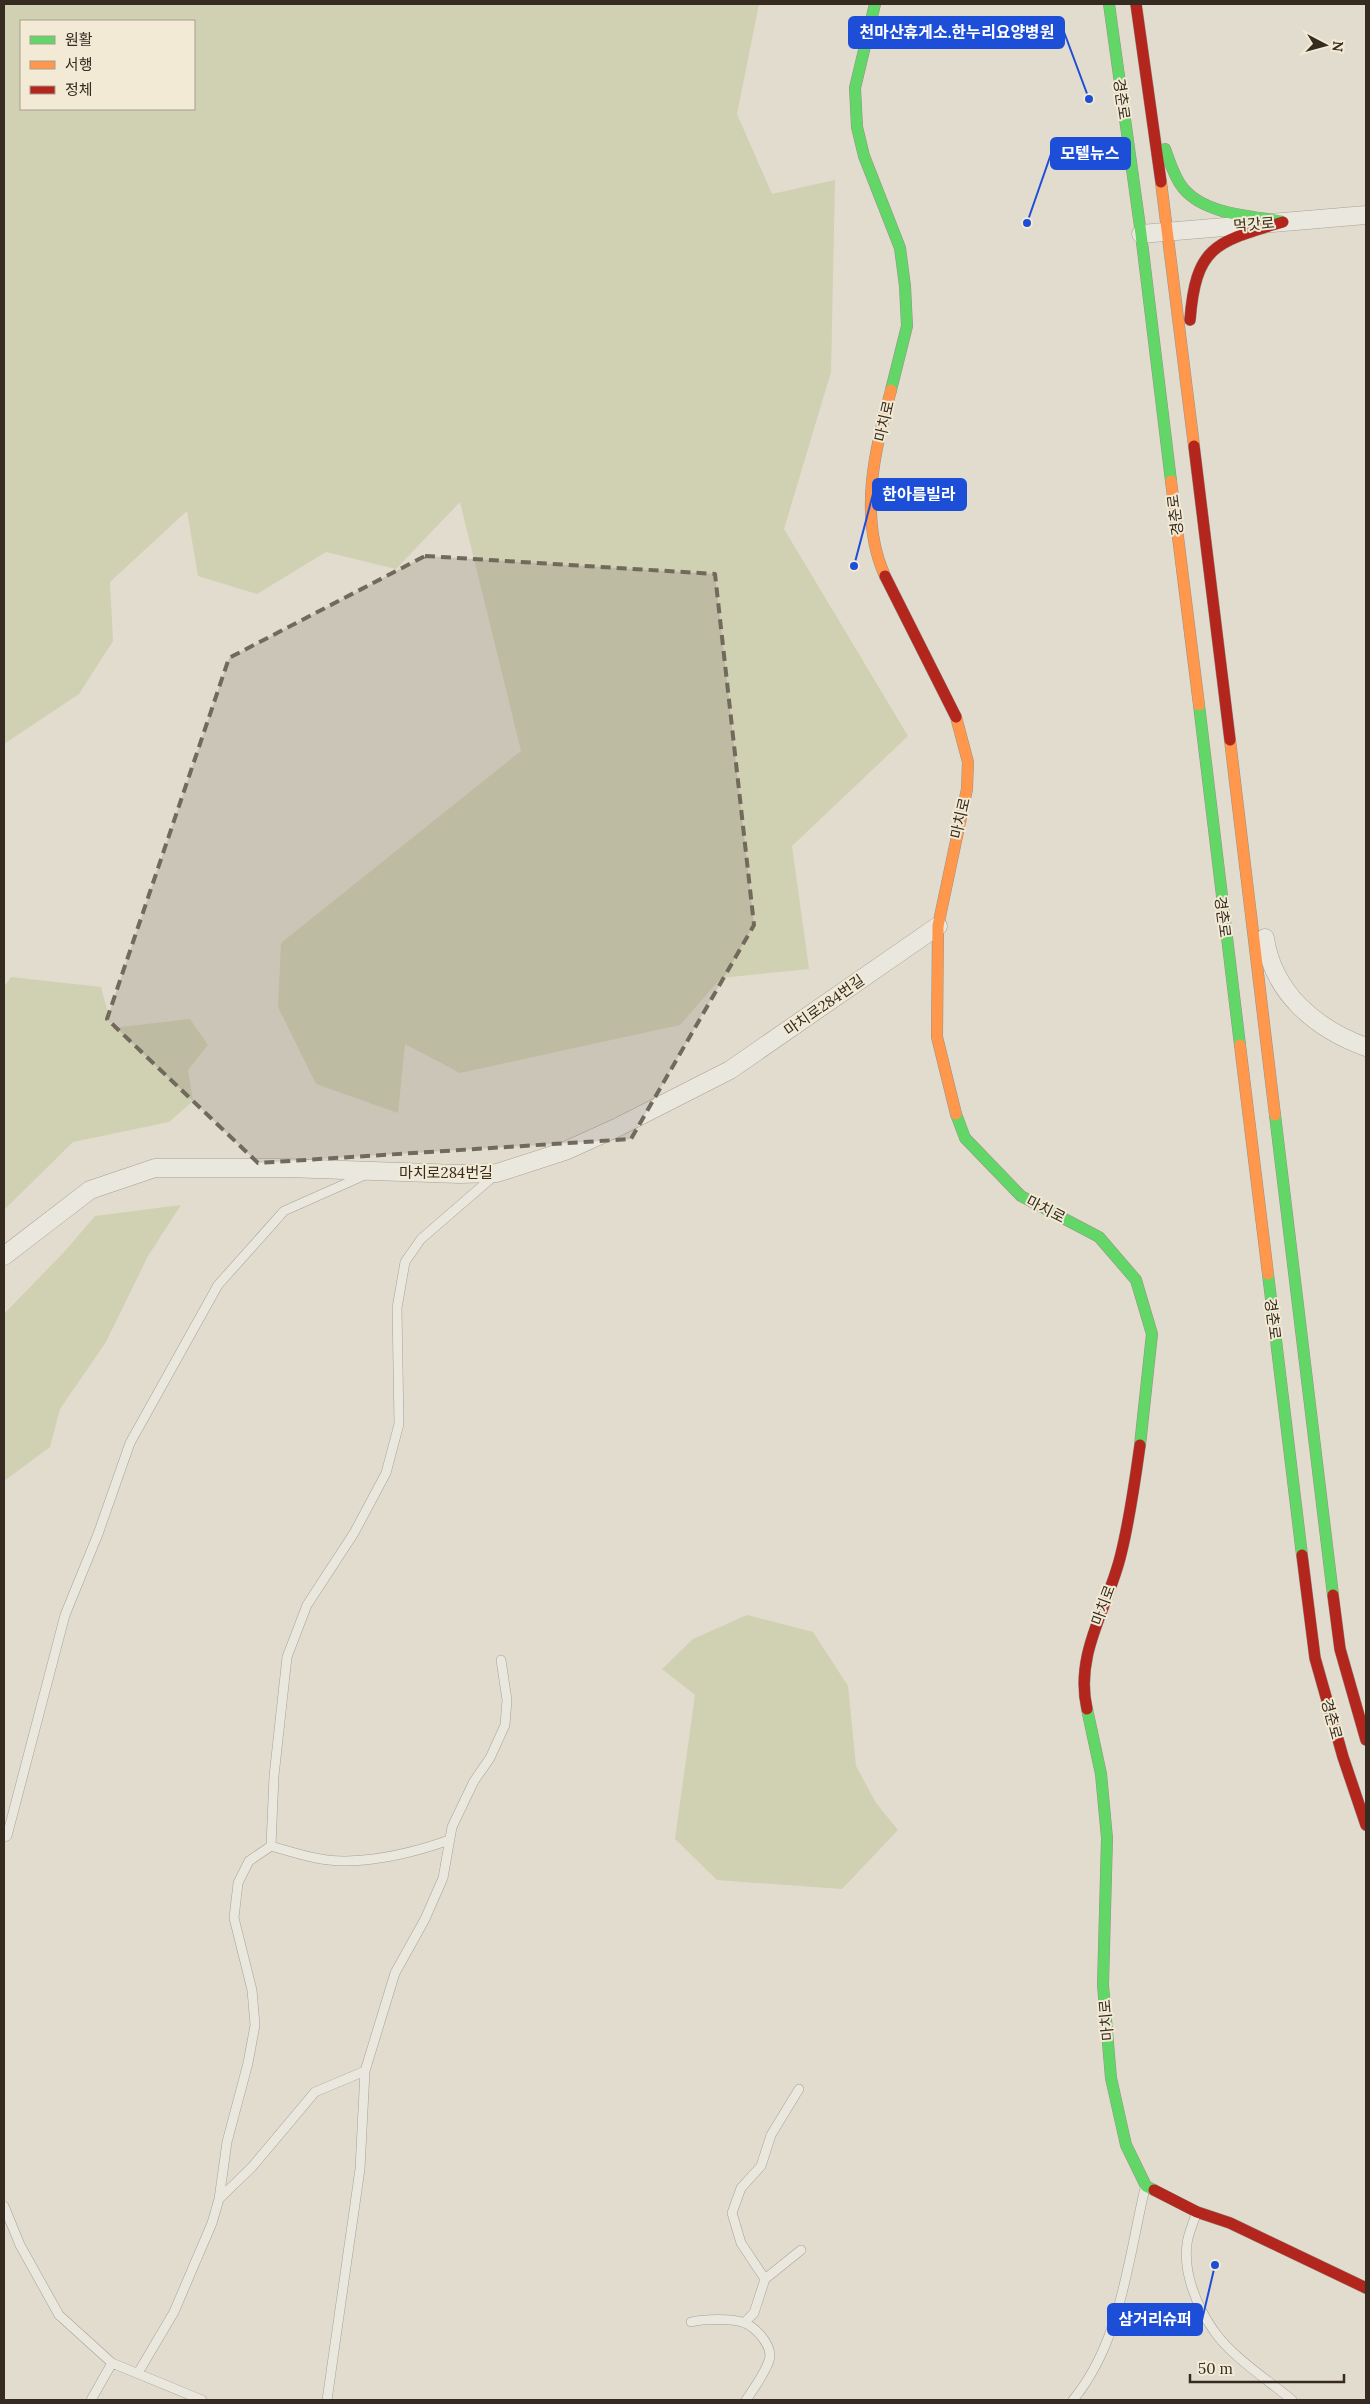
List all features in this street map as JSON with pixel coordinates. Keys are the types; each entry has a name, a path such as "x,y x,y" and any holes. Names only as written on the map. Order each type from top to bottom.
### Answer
{"street":[{"name":"마치로","path":"875,4 855,88 857,127 864,156 900,248 906,286 907,326 881,428 873,475 870,506 872,533 877,559 891,591 960,724 968,762 967,789 938,926 936,1036 952,1104 965,1138 1021,1196 1099,1236 1136,1280 1152,1334 1135,1485 1121,1556 1089,1642 1083,1692 1101,1774 1107,1838 1103,1984 1111,2078 1126,2145 1146,2186"},
{"name":"경춘로","path":"1109,4 1141,234 1315,1658 1342,1757 1366,1825"},
{"name":"경춘로","path":"1136,4 1168,231 1340,1649 1366,1740"},
{"path":"1152,117 1174,172 1184,189 1198,201 1222,209 1283,222"},
{"name":"먹갓로","path":"1141,234 1366,215"},
{"path":"1188,394 1191,290 1198,266 1209,252 1224,240 1283,222"},
{"path":"1228,737 1259,893 1268,958 1283,988 1310,1016 1343,1038 1366,1047"},
{"name":"마치로284번길","path":"4,1256 90,1190 155,1168 287,1168 497,1173 565,1151 616,1128 730,1070 938,926"},
{"path":"1146,2186 1197,2212 1230,2223 1366,2288"}],"lane":[{"path":"4,1836 7,1836 65,1615 98,1534 130,1444 218,1285 284,1211 373,1171"},
{"path":"271,1846 274,1776 287,1657 307,1605 354,1533 386,1473 399,1424 397,1308 405,1262 421,1239 497,1173"},
{"path":"327,2400 360,2169 365,2071 395,1973 425,1919 442,1878 452,1826 474,1781 490,1758 505,1725 507,1700 500,1660"},
{"path":"138,2373 174,2312 212,2222 219,2199 227,2142 248,2063 255,2025 252,1990 234,1918 238,1884 249,1861 271,1846 303,1855 346,1861 414,1852 449,1840"},
{"path":"219,2199 252,2167 315,2092 365,2071"},
{"path":"765,2278 741,2243 732,2213 741,2188 761,2166 771,2135 799,2089"},
{"path":"1073,2400 1086,2384 1112,2331 1146,2186"},
{"path":"4,2206 20,2245 59,2315 112,2363 202,2400"},
{"path":"1197,2212 1187,2243 1186,2266 1194,2292 1214,2331 1232,2350 1292,2400"},
{"path":"744,2323 754,2313 765,2278 801,2250"},
{"path":"690,2322 705,2319 744,2323 768,2343 770,2357 756,2386 746,2400"},
{"path":"91,2400 112,2363"}],"highlighted area":[{"path":"425,556 715,574 754,925 631,1139 258,1163 107,1019 229,658"}],"green space":[{"path":"4,4 759,4 737,114 772,194 835,180 831,372 784,529 908,736 792,846 809,969 721,978 680,1025 460,1073 405,1044 398,1113 316,1084 278,1007 281,943 521,751 460,502 396,569 326,552 257,594 198,576 187,511 110,582 113,641 79,694 4,744"},
{"path":"11,977 101,987 112,1028 190,1019 208,1045 188,1070 193,1101 169,1122 73,1142 4,1210 4,987"},
{"path":"181,1205 148,1256 106,1342 60,1409 50,1447 4,1481 4,1314 65,1251 95,1216"},
{"path":"747,1615 813,1632 848,1686 856,1766 876,1803 898,1830 842,1889 717,1880 675,1839 695,1695 662,1669 693,1639"}],"traffic: fast":[{"path":"875,4 855,88 857,127 864,156 900,248 905,286 907,326 891,390"},
{"path":"1109,4 1141,234 1171,481"},
{"path":"1165,149 1180,184 1192,197 1215,209 1281,221"},
{"path":"1199,705 1240,1045"},
{"path":"956,1114 965,1138 1021,1196 1099,1237 1136,1280 1152,1334 1140,1445"},
{"path":"1275,1115 1333,1595"},
{"path":"1268,1274 1302,1555"},
{"path":"1087,1709 1101,1774 1107,1838 1103,1985 1111,2078 1126,2145 1146,2186 1154,2190"}],"traffic: slow":[{"path":"1161,182 1194,446"},
{"path":"885,576 872,530 871,507 875,459 891,390"},
{"path":"1171,481 1199,705"},
{"path":"956,717 968,762 967,789 938,926 937,1037 956,1114"},
{"path":"1230,740 1275,1115"},
{"path":"1240,1045 1268,1274"}],"traffic: jam":[{"path":"1136,4 1161,182"},
{"path":"1190,320 1193,295 1198,276 1204,261 1214,250 1241,235 1283,222"},
{"path":"1194,446 1230,740"},
{"path":"885,576 956,717"},
{"path":"1087,1709 1084,1688 1085,1668 1089,1649 1121,1554 1130,1513 1140,1445"},
{"path":"1302,1555 1315,1658 1343,1757 1366,1825"},
{"path":"1333,1595 1340,1649 1366,1740"},
{"path":"1154,2190 1197,2212 1230,2223 1366,2288"}],"place":[{"name":"천마산휴게소.한누리요양병원","path":"1089,99"},
{"name":"모텔뉴스","path":"1027,223"},
{"name":"한아름빌라","path":"854,566"},
{"name":"삼거리슈퍼","path":"1215,2265"}]}
